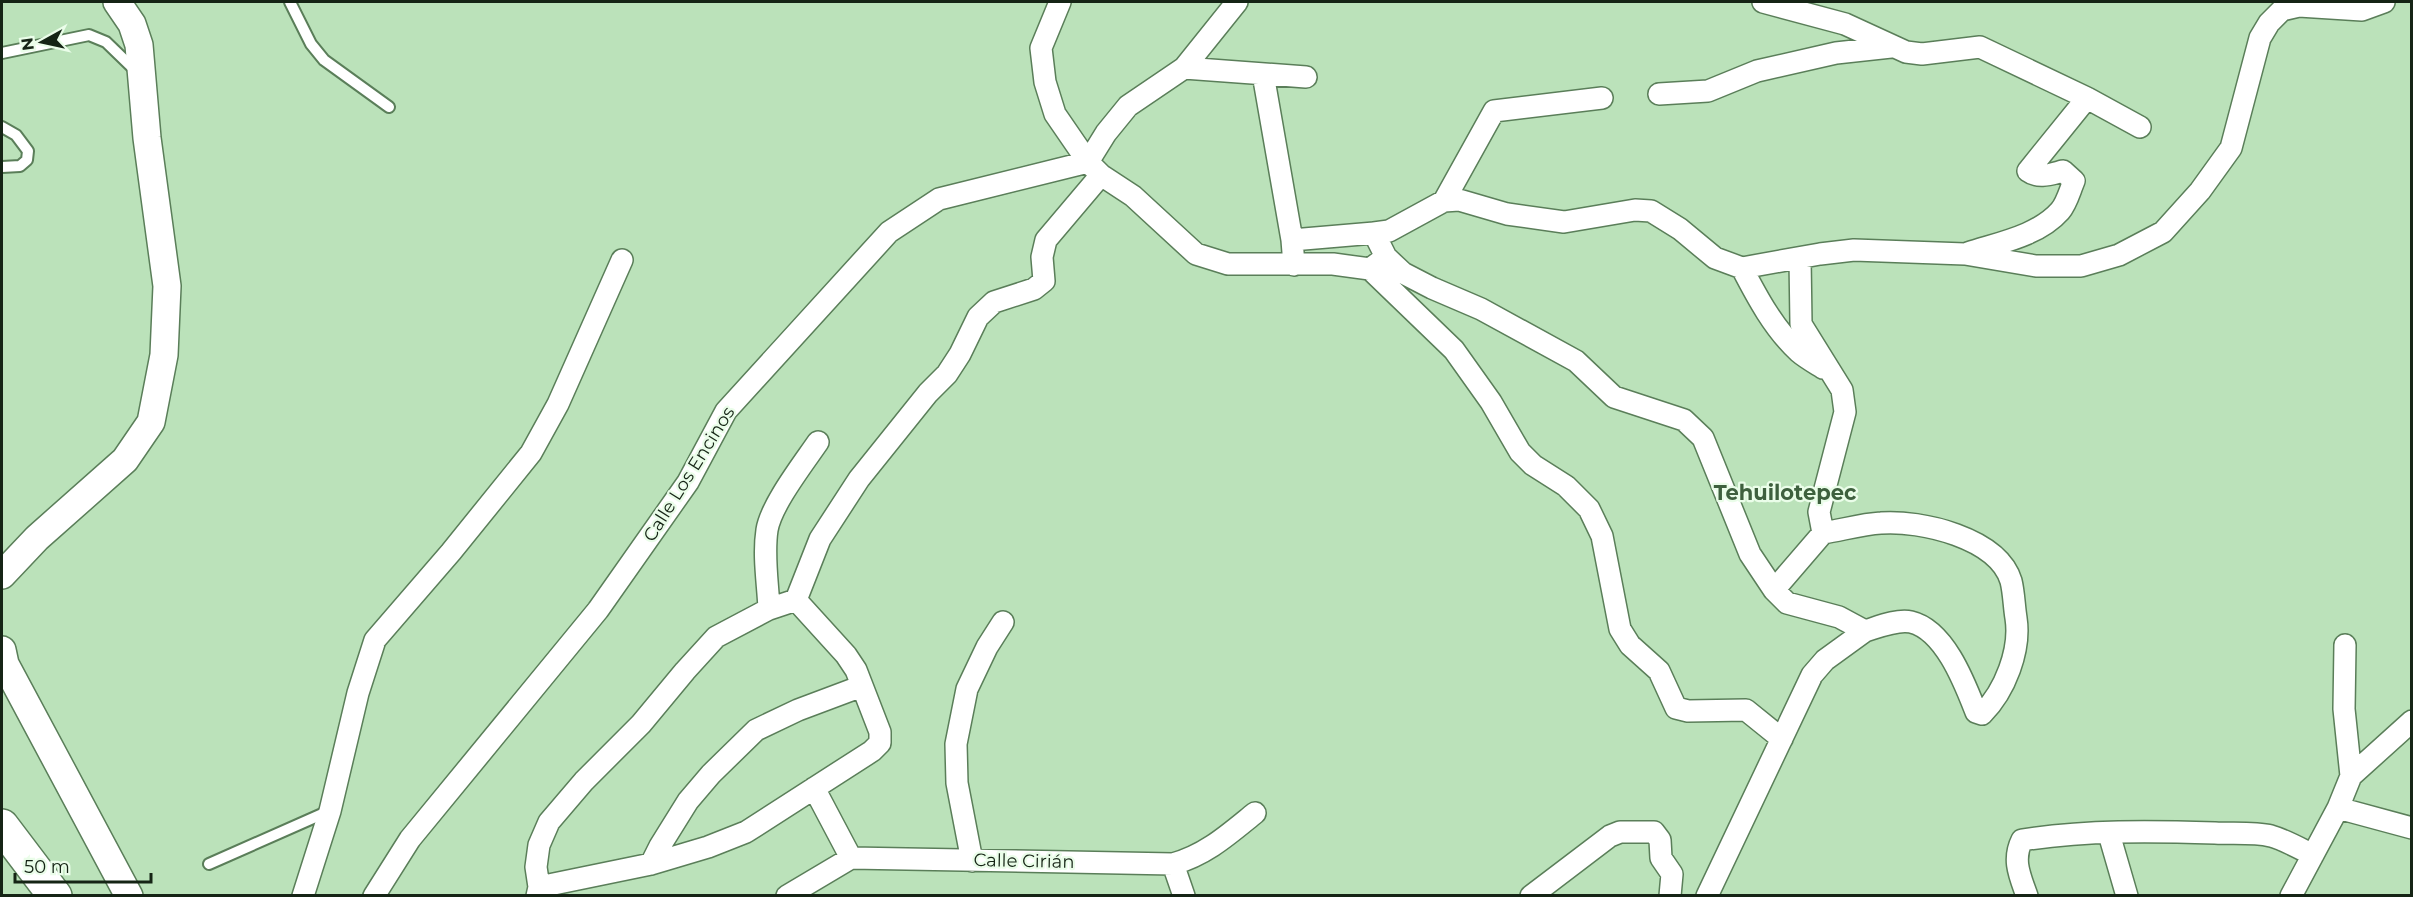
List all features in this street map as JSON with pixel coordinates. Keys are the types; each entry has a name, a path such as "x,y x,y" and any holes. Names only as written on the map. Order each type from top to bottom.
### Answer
{"main road":[{"path":"2,825 55,896"}],"street":[{"path":"2,575 36,538 125,460 152,422 164,355 167,286 147,138 139,45 132,24 117,2"},
{"path":"1060,2 1041,48 1045,82 1054,114 1094,169 1132,196 1196,254 1228,264 1378,263 1481,309 1576,361 1614,396 1684,420 1703,438 1750,554 1774,590 1787,603 1839,617 1865,631"},
{"path":"796,600 820,539 859,479 928,393 946,375 960,354 978,318 994,302 1034,289 1044,281 1042,257 1046,240 1094,169 1106,133 1128,106 1184,68 1237,2"},
{"path":"1763,2 1845,24 1906,52 1922,54 1980,46 2087,98 2140,127"},
{"path":"1292,240 1389,231 1444,201 1459,200 1507,214 1564,222 1635,210 1651,211 1680,229 1715,258 1742,268 1854,250 1965,254 2036,266 2081,266 2120,255 2163,232 2200,191 2231,148 2260,38 2269,23 2282,10 2299,6 2362,10 2384,2"},
{"path":"1659,94 1708,91 1756,71 1836,53 1892,46"},
{"path":"1184,68 1306,77"},
{"path":"1263,74 1292,240 1294,265"},
{"path":"1444,201 1494,111 1602,98"},
{"path":"1965,254 2030,232 2048,222 2062,209 2074,181 2069,175 2063,171 2034,176 2028,171 2087,98"},
{"name":"Calle Los Encinos","path":"374,896 410,839 598,610 688,482 726,411 889,232 939,199 1094,169"},
{"path":"1374,233 1378,263 1454,350 1491,402 1520,452 1533,465 1566,486 1589,509 1602,536 1620,629 1630,645 1659,671 1676,708 1688,711 1746,710 1782,739"},
{"path":"1800,258 1801,324 1842,390 1845,412 1819,512 1823,533"},
{"path":"303,896 330,811 358,693 375,640 451,552 531,453 558,404 622,260"},
{"path":"1742,268 1777,326 1799,352 1831,374"},
{"path":"769,609 767,528 776,507 818,442"},
{"path":"1707,896 1812,675 1825,660 1865,631 1911,622 1930,633 1947,651 1960,671 1979,714 1986,710 2012,668 2018,632 2011,580 1993,553 1959,535 1918,525 1882,523 1823,533 1774,590"},
{"path":"796,600 846,655 856,670 880,732 880,743 872,751 746,832 708,848 538,891 536,867 539,845 549,822 584,781 641,724 685,670 716,637 769,609 796,600"},
{"path":"972,861 957,783 956,744 967,688 987,647 1003,622"},
{"path":"2345,645 2344,709 2351,776"},
{"path":"2,650 5,664 129,896"},
{"path":"651,864 688,801 711,774 756,730 798,710 862,686"},
{"path":"2291,896 2338,808 2351,776 2412,721"},
{"path":"787,896 851,858 814,788"},
{"path":"2338,808 2412,828"},
{"name":"Calle Cirián","path":"851,858 1173,864 1193,859 1210,849 1255,813"},
{"path":"2027,896 2018,870 2016,852 2022,840 2083,832 2109,834 2166,831 2269,836 2313,855"},
{"path":"1531,896 1610,836 1620,832 1654,832 1658,835 1661,858 1672,874 1670,896"},
{"path":"2109,834 2127,896"},
{"path":"1173,864 1184,896"}],"lane":[{"path":"290,2 311,44 324,60 389,108"},
{"path":"2,53 88,35 106,42 142,76"},
{"path":"2,127 16,135 28,151 27,160 20,166 2,167"},
{"path":"209,864 330,811"}],"district":[{"name":"Tehuilotepec","path":"1785,492"}]}
